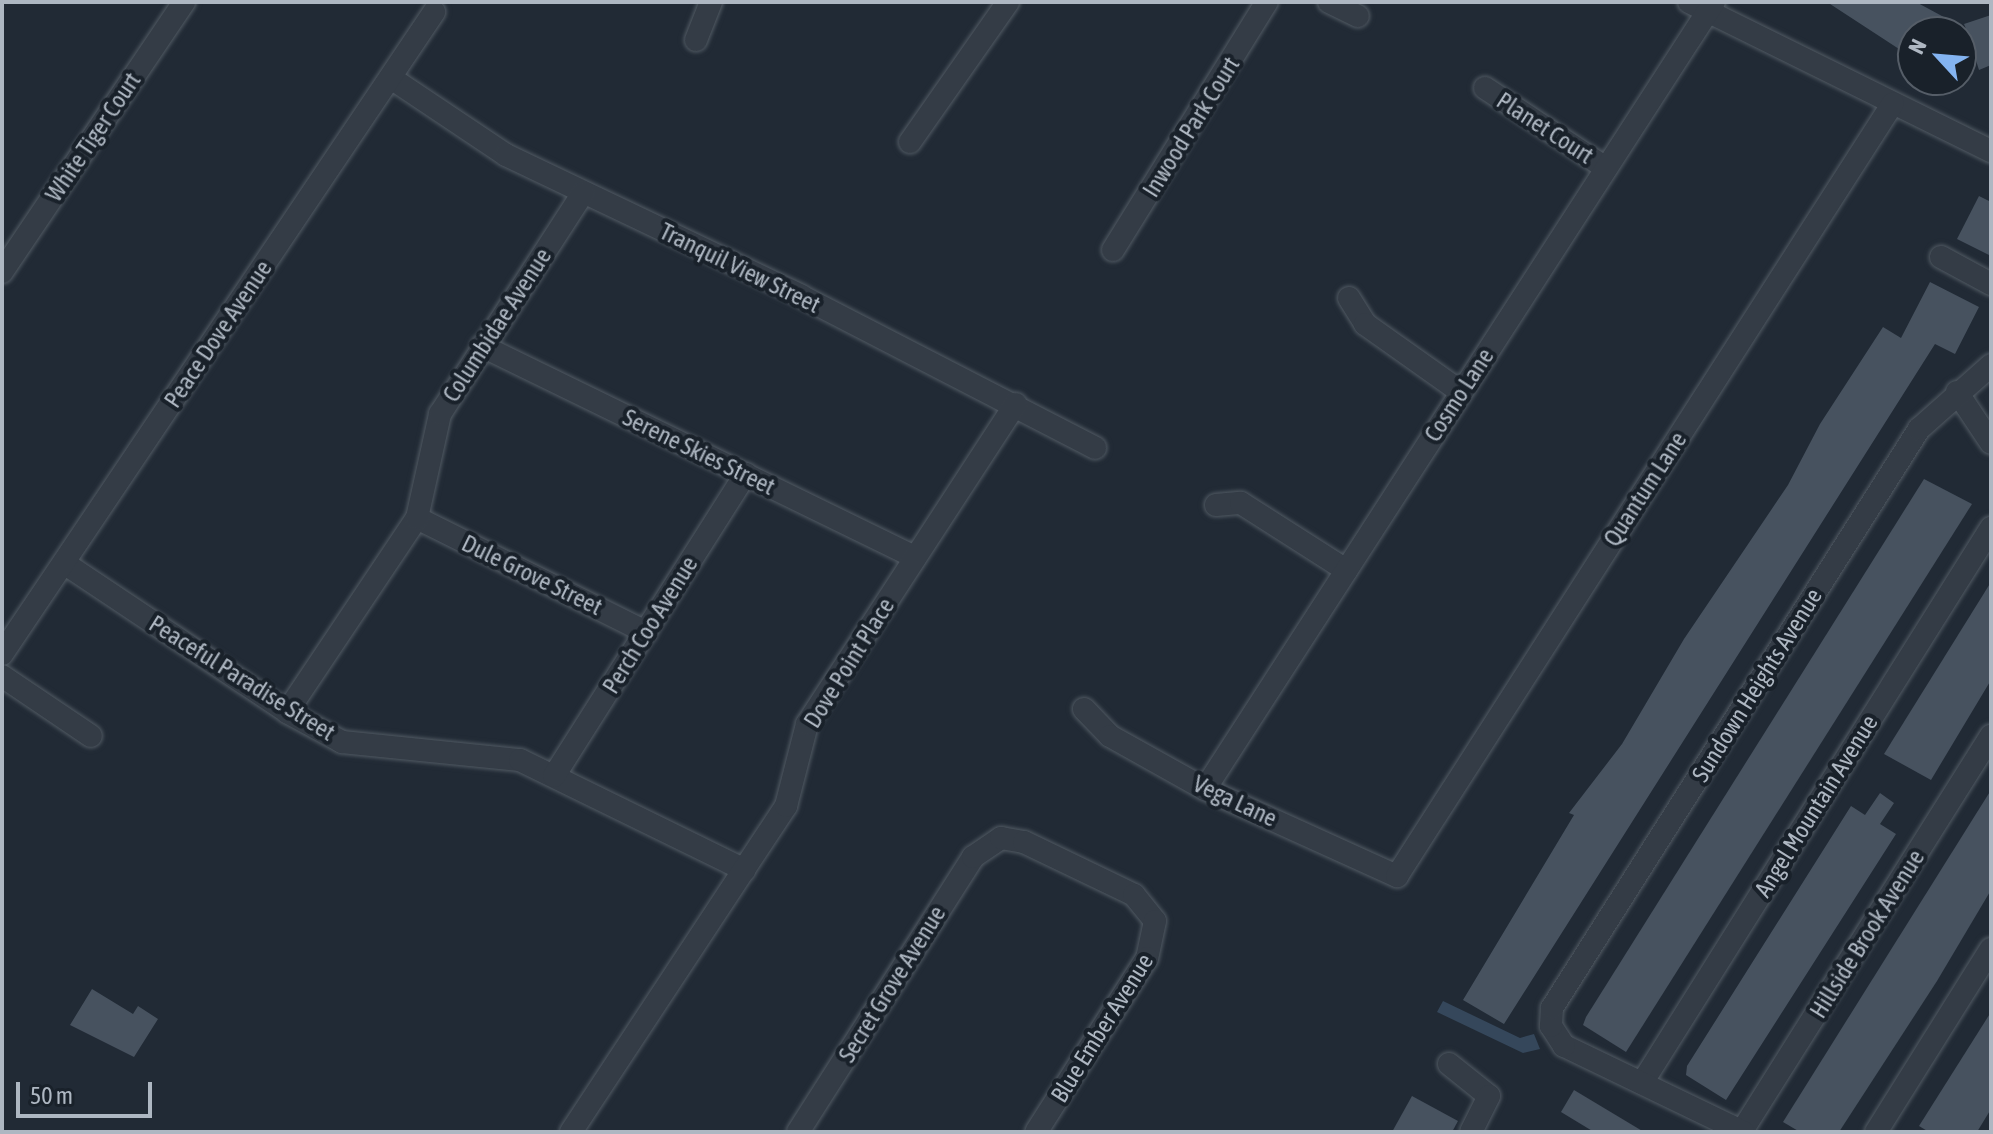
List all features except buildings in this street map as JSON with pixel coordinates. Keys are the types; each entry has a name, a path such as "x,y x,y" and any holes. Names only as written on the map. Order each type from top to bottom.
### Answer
{"street":[{"name":"White Tiger Court","path":"2,272 184,2"},
{"path":"696,40 711,2"},
{"path":"910,142 1008,2"},
{"name":"Inwood Park Court","path":"1113,250 1267,2"},
{"path":"1329,2 1358,16"},
{"path":"1703,5 1991,151"},
{"name":"Cosmo Lane","path":"1205,789 1606,168 1703,5"},
{"name":"Peace Dove Avenue","path":"2,654 434,12"},
{"name":"Tranquil View Street","path":"391,78 506,155 1016,404 1095,448"},
{"name":"Planet Court","path":"1485,88 1606,168"},
{"name":"Quantum Lane","path":"1397,876 1893,103"},
{"name":"Columbidae Avenue","path":"287,712 417,518 440,414 583,193"},
{"path":"1941,257 1991,284"},
{"path":"1349,298 1365,324 1461,392"},
{"name":"Serene Skies Street","path":"482,346 915,557"},
{"name":"Sundown Heights Avenue","path":"1642,1083 1564,1046 1551,1026 1552,1008 1913,437 1957,392 1991,365"},
{"path":"1957,392 1991,443"},
{"name":"Dove Point Place","path":"571,1132 786,806 807,724 1016,404"},
{"name":"Perch Coo Avenue","path":"554,776 746,474"},
{"path":"1216,505 1241,503 1346,570"},
{"name":"Dule Grove Street","path":"417,518 646,632"},
{"name":"Angel Mountain Avenue","path":"1642,1083 1991,528"},
{"name":"Peaceful Paradise Street","path":"64,563 287,712 342,742 520,760 745,870"},
{"path":"2,676 91,736"},
{"name":"Vega Lane","path":"1084,709 1110,736 1205,789 1397,876"},
{"name":"Hillside Brook Avenue","path":"1743,1132 1991,736"},
{"name":"Blue Ember Avenue","path":"992,840 1024,842 1134,895 1155,921 1155,945 1036,1132"},
{"name":"Secret Grove Avenue","path":"798,1132 973,857 992,840"},
{"path":"1876,1132 1991,949"},
{"path":"1449,1064 1489,1096 1471,1132"},
{"path":"1642,1083 1743,1132"}],"water":[{"path":"1443,1001 1520,1038 1534,1034 1540,1049 1523,1053 1437,1012"}]}
